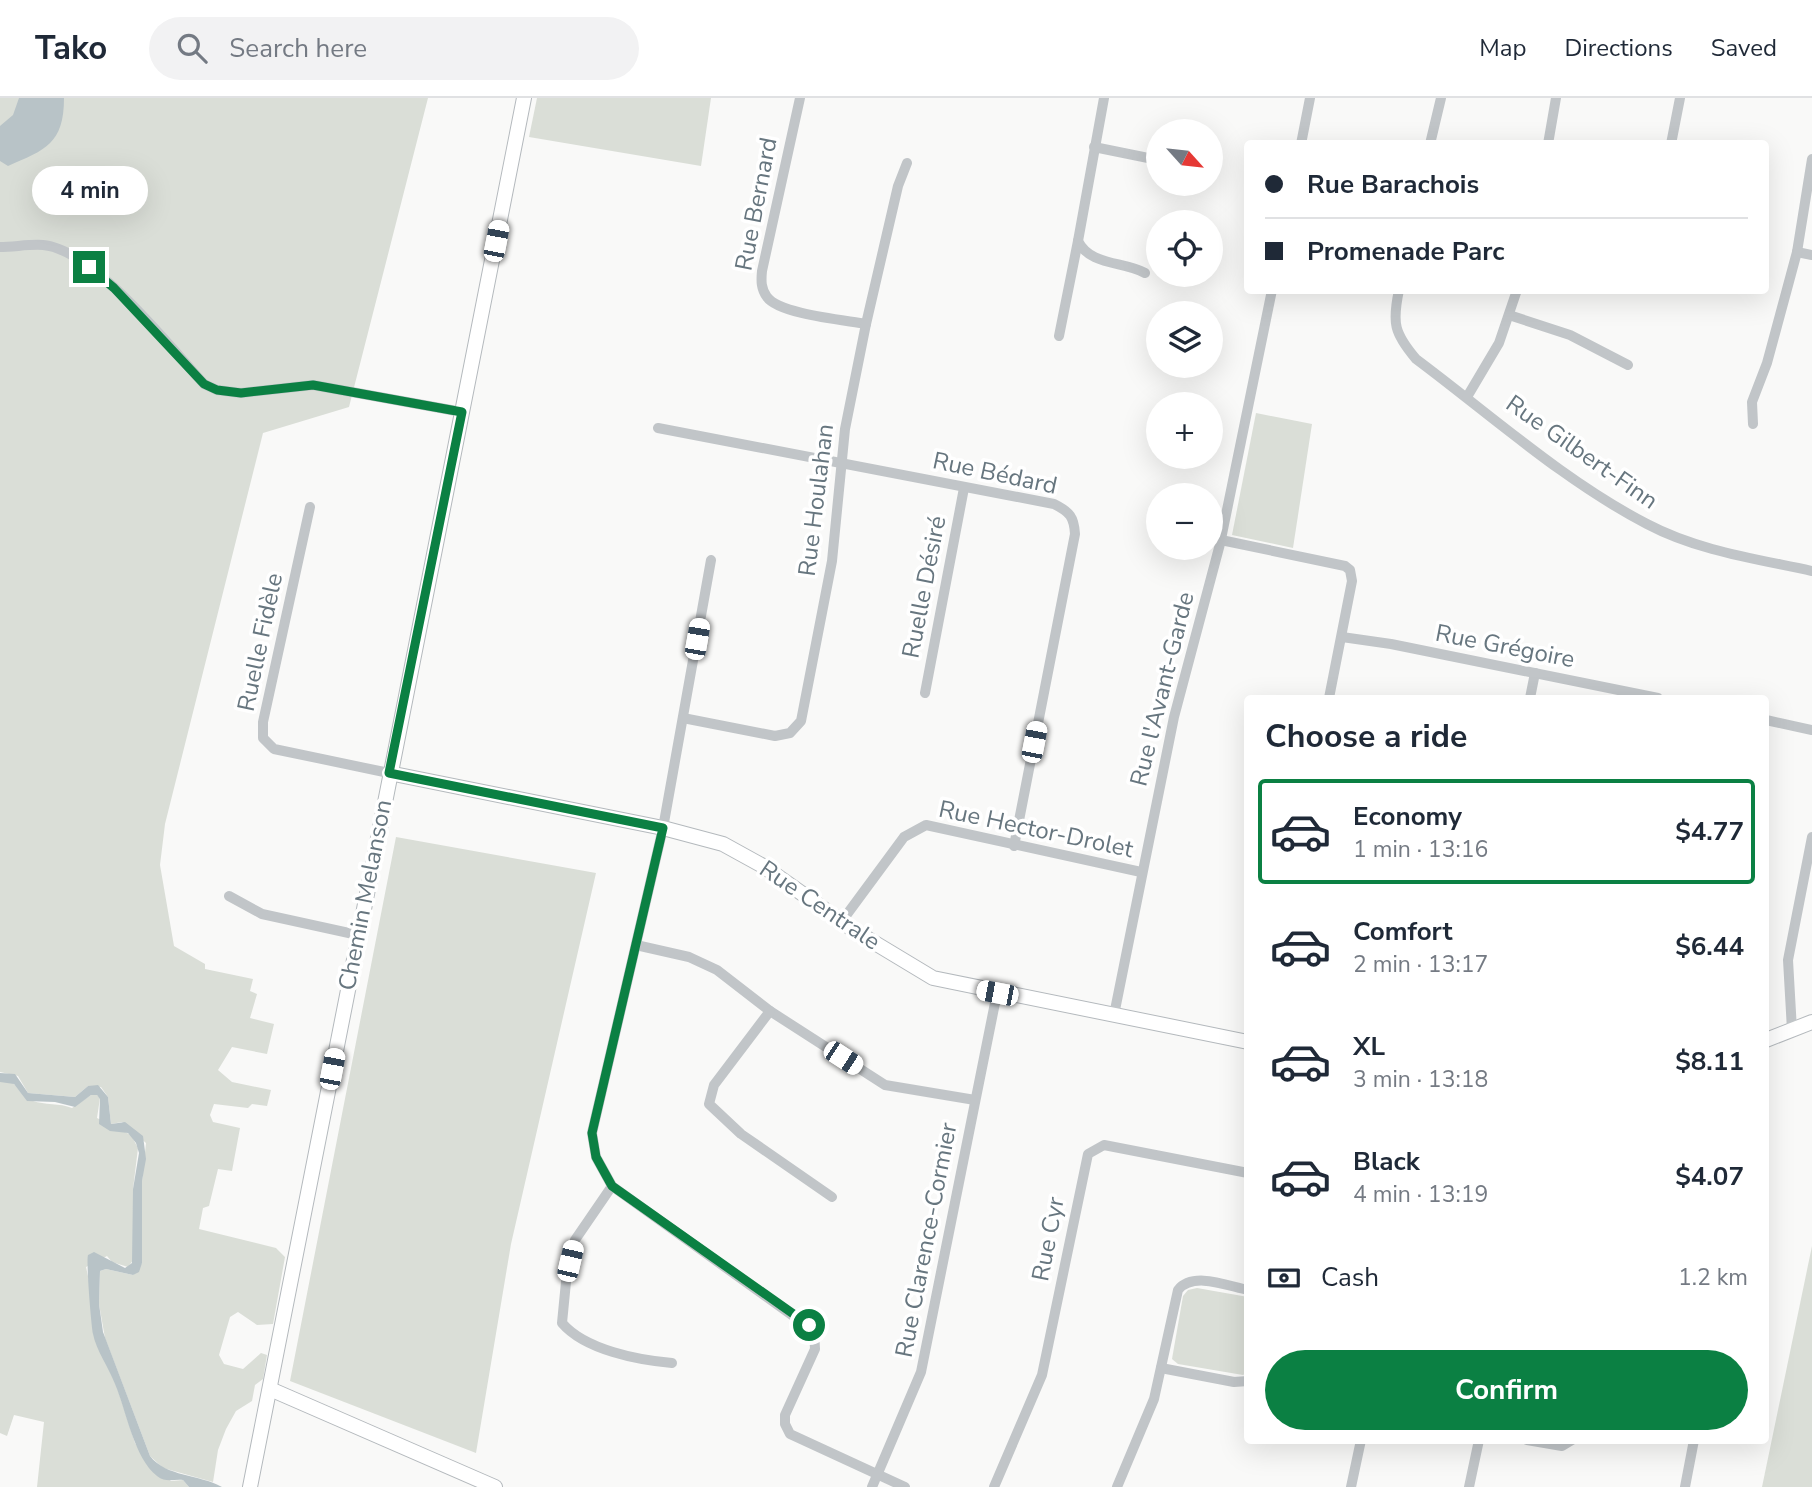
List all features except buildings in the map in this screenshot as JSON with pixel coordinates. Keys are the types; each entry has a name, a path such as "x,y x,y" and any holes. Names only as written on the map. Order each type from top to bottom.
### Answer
{"street":[{"name":"Chemin Melanson","path":"250,1487 524,98"},
{"name":"Rue Bernard","path":"800,98 762,271 763,290 767,299 788,309 866,324"},
{"path":"1059,336 1104,98"},
{"path":"1302,140 1310,98"},
{"path":"1431,140 1441,98"},
{"path":"1549,140 1556,98"},
{"path":"1672,140 1680,98"},
{"path":"1094,147 1146,158"},
{"path":"1753,424 1752,402 1768,363 1797,253 1812,159"},
{"name":"Rue Houlahan","path":"683,718 775,736 796,730 804,708 832,561 840,464 866,324 898,186 907,163"},
{"path":"1078,241 1092,257 1133,266 1145,273"},
{"path":"0,247 44,245 72,254 114,288 204,384 217,390 241,393 313,385 462,412"},
{"path":"1797,253 1812,255"},
{"name":"Rue l'Avant-Garde","path":"1223,526 1271,294"},
{"name":"Rue Gilbert-Finn","path":"1398,294 1393,321 1401,341 1416,359 1566,472 1648,524 1681,539 1728,553 1812,571"},
{"path":"1467,397 1484,372 1516,294"},
{"path":"1509,315 1570,335 1628,365"},
{"name":"Rue Bédard","path":"658,428 964,488 1055,503 1068,511 1074,520 1075,534 1014,846"},
{"name":"Ruelle Désiré","path":"925,693 964,488"},
{"name":"Ruelle Fidèle","path":"310,507 263,722 263,738 274,749 389,773"},
{"path":"1223,541 1348,567 1352,581 1330,695"},
{"path":"711,560 663,828 592,1133 596,1157 612,1186 812,1327 816,1346 785,1415 786,1427 798,1439 905,1487"},
{"name":"Rue l'Avant-Garde","path":"1114,1015 1174,717 1215,560"},
{"name":"Rue Grégoire","path":"1342,637 1643,695"},
{"path":"1531,695 1535,673"},
{"path":"1769,721 1812,730"},
{"name":"Rue Centrale","path":"389,773 663,828 723,844 764,866 842,921 933,978 1244,1041"},
{"name":"Rue Hector-Drolet","path":"842,921 904,837 926,825 1141,872"},
{"path":"1792,1030 1788,960 1812,837"},
{"path":"229,896 262,914 358,935"},
{"path":"636,945 689,957 717,970 771,1011 885,1085 975,1100"},
{"name":"Rue Clarence-Cormier","path":"872,1487 921,1372 997,993"},
{"path":"771,1011 714,1085 709,1104 741,1134 832,1197"},
{"path":"1769,1039 1812,1022"},
{"name":"Rue Cyr","path":"994,1487 1042,1375 1088,1154 1104,1145 1244,1172"},
{"path":"612,1186 575,1240 564,1292 562,1323 578,1335 632,1359 672,1363"},
{"path":"1117,1487 1148,1416 1161,1368 1175,1294 1183,1284 1200,1281 1244,1289"},
{"path":"1161,1368 1234,1382 1244,1381"},
{"path":"270,1389 495,1487"},
{"path":"1351,1487 1360,1444"},
{"path":"1469,1487 1478,1444"},
{"path":"1685,1487 1693,1444"}],"shaded area":[{"path":"0,98 428,98 349,407 263,433 165,824 160,865 174,946 205,964 205,969 253,979 250,991 257,994 250,1018 274,1024 267,1054 232,1047 218,1070 232,1082 271,1090 267,1106 252,1104 248,1108 214,1104 210,1115 213,1122 240,1128 232,1171 218,1169 209,1206 203,1208 199,1229 276,1248 285,1257 273,1324 257,1325 238,1312 230,1317 219,1355 224,1364 243,1369 261,1353 267,1355 263,1379 255,1385 252,1401 236,1411 226,1429 218,1450 213,1482 163,1468 150,1456 105,1338 99,1304 100,1271 106,1269 133,1275 142,1263 142,1181 146,1143 122,1122 111,1124 108,1097 101,1087 88,1086 75,1097 28,1093 18,1076 0,1072"},
{"path":"19,98 64,98 63,113 56,136 50,143 42,150 8,166 0,161 0,126 13,115"},
{"path":"537,98 711,98 701,166 529,137"},
{"path":"1256,413 1312,424 1293,548 1232,535"},
{"path":"396,837 596,873 511,1244 476,1453 290,1381"},
{"path":"0,1073 15,1074 28,1093 75,1097 88,1086 98,1085 108,1097 111,1124 125,1122 143,1136 146,1159 142,1181 142,1263 139,1272 133,1275 106,1269 100,1271 99,1304 103,1332 150,1456 174,1472 222,1487 189,1487 183,1480 160,1478 149,1468 142,1458 93,1334 88,1255 94,1252 125,1268 132,1263 133,1189 139,1153 136,1143 128,1133 110,1131 99,1124 100,1099 97,1095 91,1095 75,1107 55,1102 27,1101 14,1084 0,1082"},
{"path":"0,1082 12,1082 33,1101 72,1108 91,1095 97,1095 100,1098 97,1118 131,1135 138,1148 133,1189 134,1259 128,1267 112,1262 107,1256 86,1267 91,1290 94,1336 117,1387 135,1443 146,1459 171,1481 183,1480 189,1487 37,1487 44,1422 14,1415 7,1436 0,1433"},
{"path":"1812,1246 1812,1487 1762,1487"},
{"path":"1197,1288 1244,1296 1244,1374 1178,1364 1172,1359 1183,1296 1188,1290"}],"route":[{"path":"89,267 114,288 204,384 217,390 241,393 313,385 462,412 389,773 663,828 592,1133 596,1157 612,1186 809,1325"}]}
